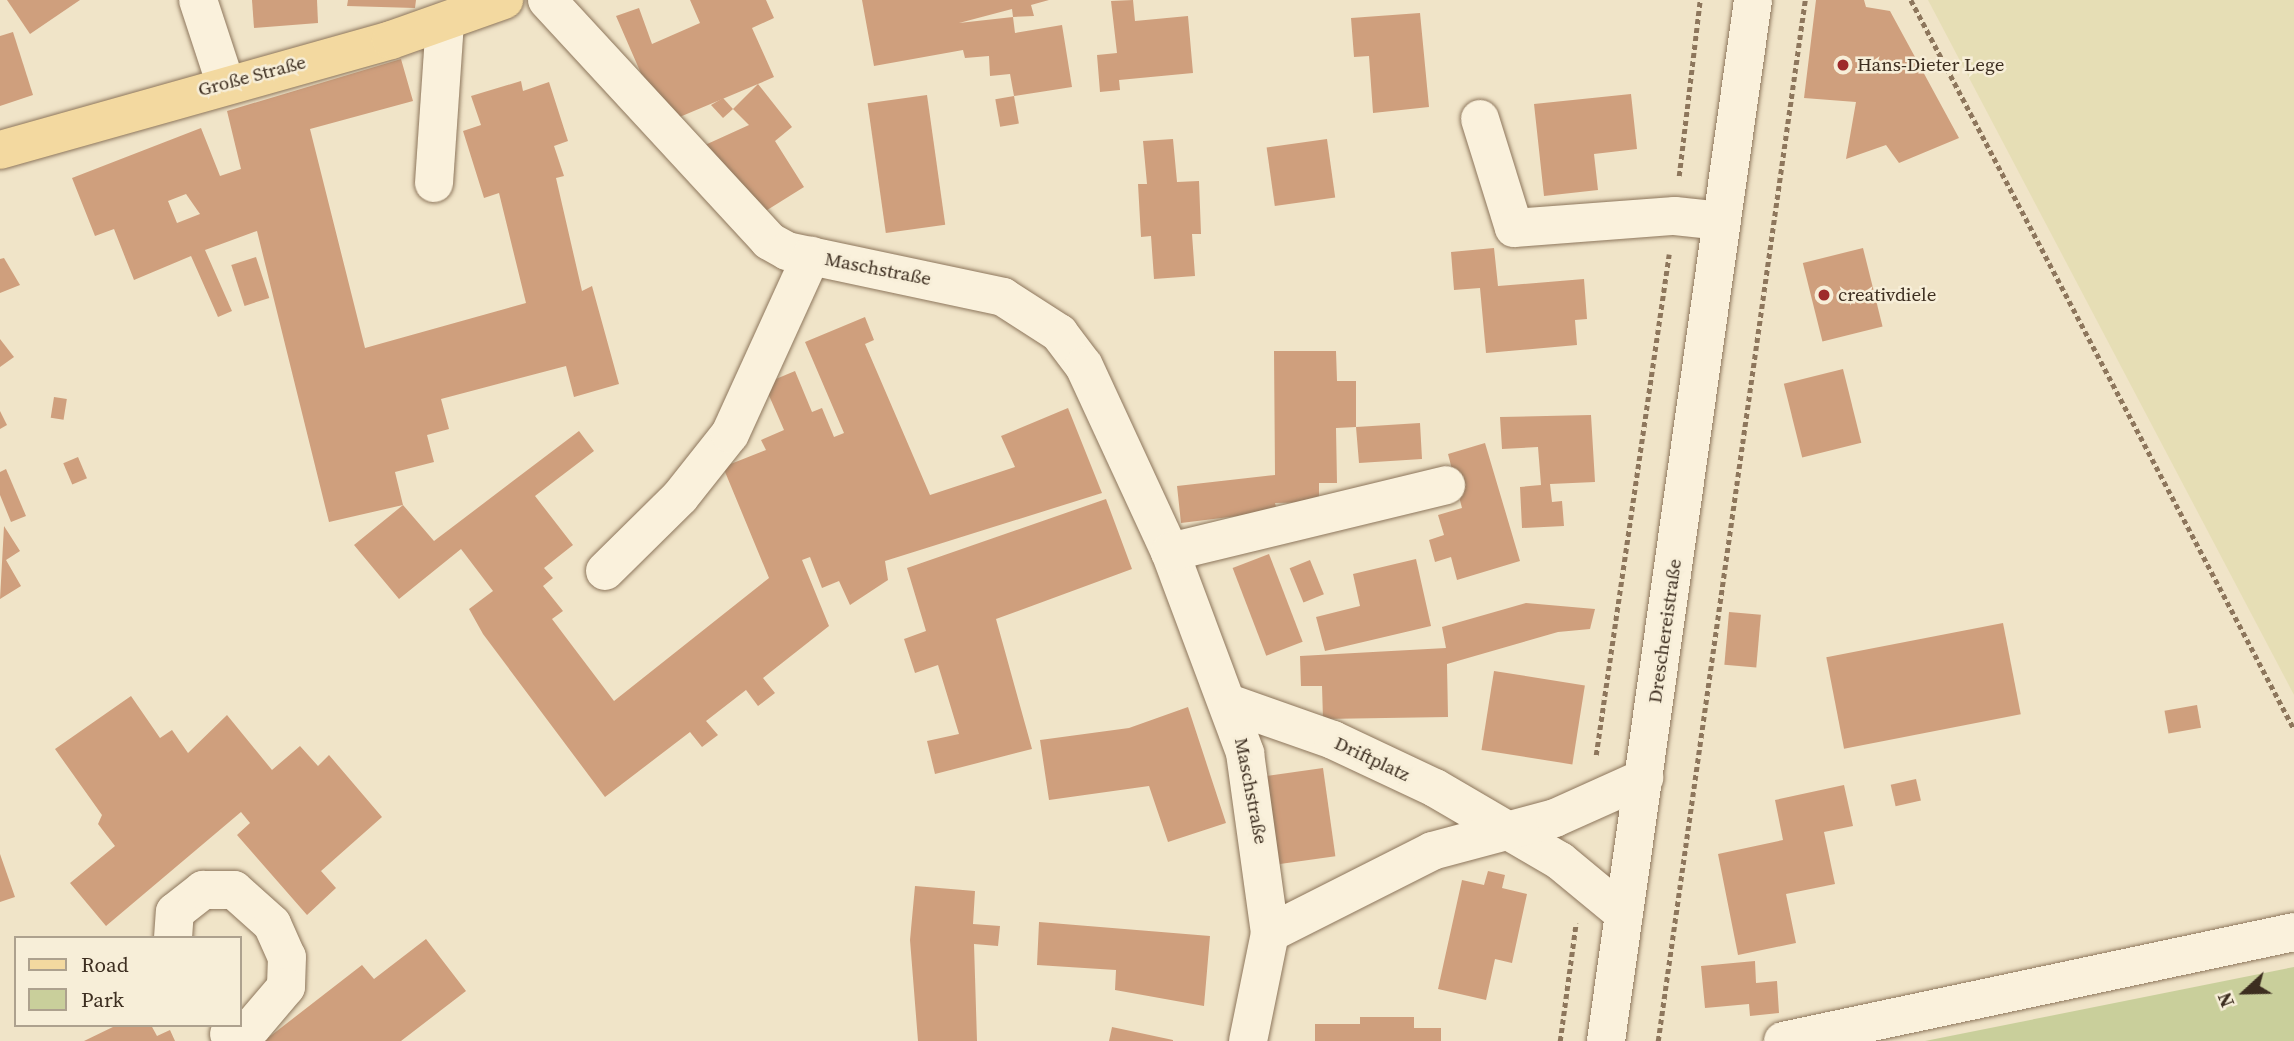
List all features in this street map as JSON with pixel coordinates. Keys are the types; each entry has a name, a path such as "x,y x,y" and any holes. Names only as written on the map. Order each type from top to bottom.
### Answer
{"main road":[{"name":"Große Straße","path":"0,150 225,82 445,23 504,0"}],"street":[{"path":"198,0 225,82"},
{"name":"Maschstraße","path":"547,0 750,224 787,251 973,287 1044,321 1084,366 1108,411 1170,552 1231,704 1263,846 1270,933 1248,1041"},
{"name":"Dreschereistraße","path":"1606,1041 1753,0"},
{"path":"434,183 445,23"},
{"path":"1480,118 1514,228 1675,216 1722,221"},
{"path":"605,571 680,498 730,434 811,256"},
{"path":"1170,552 1446,485"},
{"name":"Driftplatz","path":"1231,704 1333,740 1507,829 1582,880 1624,914"},
{"path":"1270,933 1432,851 1589,804 1644,778"},
{"path":"173,936 175,912 203,890 234,890 272,924 287,957 286,987 252,1027 224,1034"},
{"path":"1783,1041 2294,932"}],"path":[{"path":"1589,804 1675,216 1700,0"},
{"path":"1658,1041 1805,0"},
{"path":"1911,0 2294,729"},
{"path":"1560,1041 1582,880"}],"shaded area":[{"path":"1928,0 2294,0 2294,695"}],"green space":[{"path":"2294,967 2294,1041 1925,1041"}],"building":[{"path":"7,0 80,0 30,34"},
{"path":"252,0 317,0 318,23 254,28"},
{"path":"348,0 416,0 415,8 347,6"},
{"path":"690,0 766,0 774,18 752,28 774,77 663,124 616,16 639,8 652,44 700,23"},
{"path":"862,0 1049,0 1031,5 1034,16 1013,17 1015,33 1062,25 1072,87 1014,96 1010,74 990,76 989,56 965,58 963,50 874,66","holes":["1012,9 1013,17 959,23"]},
{"path":"1133,0 1135,21 1188,16 1193,73 1119,80 1120,90 1100,92 1097,55 1117,53 1111,1"},
{"path":"1816,0 1864,0 1866,7 1890,11 1959,138 1899,163 1886,145 1846,159 1856,102 1804,98"},
{"path":"1420,13 1429,107 1373,113 1369,56 1354,57 1351,18"},
{"path":"13,32 33,95 0,106 0,36"},
{"path":"401,59 413,101 310,129 365,348 526,303 499,193 484,198 463,131 481,125 471,96 521,81 523,91 549,82 568,141 554,146 564,176 556,178 582,291 592,286 619,384 574,397 566,366 441,399 449,429 427,435 434,462 395,472 403,505 329,522 257,231 205,250 232,311 218,317 191,256 134,280 114,229 95,236 72,178 201,128 220,176 241,169 227,111","holes":["186,194 200,214 177,223 168,201"]},
{"path":"758,84 792,127 775,141 804,187 751,220 705,145 749,125 733,109"},
{"path":"1631,94 1637,149 1594,154 1598,190 1544,196 1534,104"},
{"path":"927,95 945,225 886,233 868,103"},
{"path":"1014,96 1019,124 1000,127 995,99"},
{"path":"723,98 733,109 723,118 711,105"},
{"path":"1173,139 1177,182 1199,181 1201,234 1192,234 1195,276 1154,279 1151,236 1141,237 1138,184 1147,184 1143,141"},
{"path":"1327,139 1335,197 1275,206 1267,147"},
{"path":"1494,248 1498,286 1584,279 1587,319 1575,320 1577,345 1486,353 1480,288 1454,290 1451,252"},
{"path":"1863,248 1883,327 1822,342 1803,263"},
{"path":"256,257 269,298 245,306 231,265"},
{"path":"4,258 20,285 0,293 0,259"},
{"path":"865,317 874,340 865,344 930,495 1015,467 1001,436 1068,408 1102,493 885,561 888,580 850,605 839,581 822,588 810,557 802,560 829,626 763,678 775,693 758,706 746,690 706,721 718,735 702,747 690,732 605,797 483,634 469,609 493,591 461,549 399,599 354,545 403,505 434,541 579,431 594,451 535,496 573,545 544,568 553,578 543,586 563,611 552,619 614,701 769,578 723,467 766,450 761,440 784,430 764,384 795,371 812,412 822,408 834,437 844,433 805,342"},
{"path":"0,339 14,357 0,367"},
{"path":"1274,351 1336,351 1337,381 1356,381 1356,427 1336,428 1337,483 1319,483 1319,502 1275,503 1277,511 1181,523 1177,486 1275,475"},
{"path":"1843,369 1861,443 1802,457 1784,384"},
{"path":"54,397 67,399 64,420 51,418"},
{"path":"0,411 7,425 0,429"},
{"path":"1591,415 1595,482 1550,484 1552,502 1562,501 1564,526 1522,528 1520,487 1541,485 1538,447 1502,449 1500,417"},
{"path":"1420,423 1422,459 1359,463 1356,427"},
{"path":"1485,443 1520,561 1457,580 1451,557 1435,562 1429,540 1444,535 1438,515 1462,508 1448,454"},
{"path":"78,457 87,478 72,484 63,463"},
{"path":"6,469 26,516 11,522 0,495 0,472"},
{"path":"1106,499 1132,569 996,619 1032,749 935,774 927,741 959,734 938,665 915,673 904,639 926,631 907,568"},
{"path":"4,526 20,551 6,560 21,586 0,599"},
{"path":"1269,554 1303,642 1266,656 1233,568"},
{"path":"1416,559 1431,626 1325,651 1316,617 1360,606 1353,574"},
{"path":"1310,560 1324,594 1303,603 1290,568"},
{"path":"1526,603 1595,609 1590,629 1558,632 1447,664 1448,717 1323,719 1322,686 1301,686 1300,656 1446,648 1442,627"},
{"path":"1729,612 1761,615 1756,668 1724,665"},
{"path":"2003,623 2021,714 1844,749 1826,657"},
{"path":"1494,671 1585,685 1572,764 1481,750"},
{"path":"131,696 160,738 172,730 188,753 227,715 272,770 300,746 318,766 329,755 382,817 321,871 336,888 307,915 237,835 250,823 241,812 106,926 70,883 115,846 98,824 102,815 55,749"},
{"path":"2197,705 2201,728 2168,733 2165,711"},
{"path":"1188,707 1226,823 1168,842 1149,786 1049,800 1040,740 1129,728"},
{"path":"1323,768 1335,856 1271,865 1259,777"},
{"path":"1916,779 1921,800 1896,806 1891,785"},
{"path":"1844,785 1853,826 1824,832 1835,884 1786,894 1796,943 1738,955 1718,854 1783,840 1775,800"},
{"path":"0,854 15,897 0,902"},
{"path":"1488,871 1505,875 1502,888 1527,894 1512,963 1495,959 1486,1000 1438,989 1462,880 1484,885"},
{"path":"915,886 975,891 973,924 1000,926 998,946 974,944 977,1041 918,1041 910,940"},
{"path":"1039,922 1210,936 1204,1006 1115,990 1116,970 1037,965"},
{"path":"426,939 466,991 401,1041 264,1041 362,965 374,979"},
{"path":"1755,961 1756,983 1777,981 1779,1013 1750,1016 1749,1004 1705,1008 1701,966"},
{"path":"1360,1017 1414,1017 1414,1028 1441,1028 1441,1041 1315,1041 1315,1024 1360,1024"},
{"path":"113,1027 152,1027 157,1036 170,1030 175,1041 84,1041"},
{"path":"1112,1027 1173,1040 1173,1041 1109,1041"}],"place":[{"name":"Hans-Dieter Lege","path":"1843,65"},
{"name":"creativdiele","path":"1824,295"}]}
